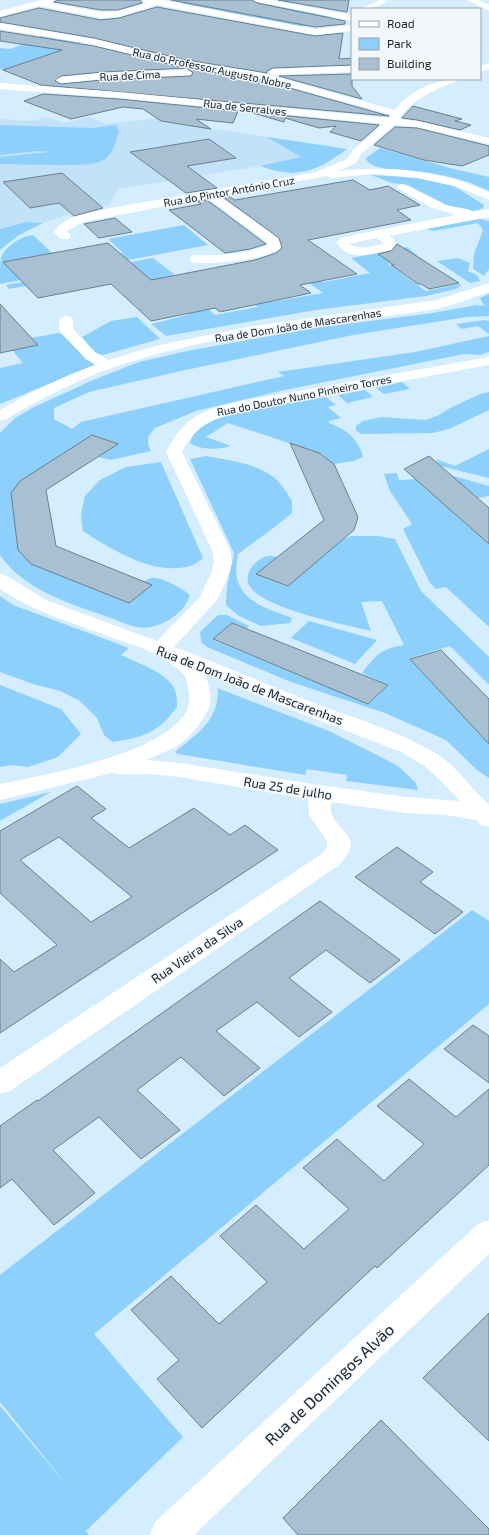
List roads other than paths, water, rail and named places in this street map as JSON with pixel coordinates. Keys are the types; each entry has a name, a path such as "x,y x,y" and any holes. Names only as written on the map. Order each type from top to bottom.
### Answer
{"street":[{"path":"0,14 50,0"},
{"path":"145,0 159,1 315,32 351,28"},
{"path":"257,0 349,16"},
{"path":"471,0 489,8"},
{"path":"38,3 111,16 159,1"},
{"path":"366,8 387,1"},
{"path":"0,8 11,11"},
{"path":"306,30 349,16"},
{"name":"Rua do Professor Augusto Nobre","path":"0,26 81,39 161,59 262,76 395,118"},
{"name":"Rua de Cima","path":"2,86 102,76 351,69"},
{"name":"Rua do Pintor António Cruz","path":"65,236 60,232 62,228 72,222 85,218 124,209 319,175 352,161 357,152 395,118 408,103 425,90 451,80"},
{"name":"Rua de Serralves","path":"2,86 395,118 489,141"},
{"path":"352,161 358,167 372,171"},
{"path":"319,175 372,171 422,176 443,179 467,186 489,196"},
{"path":"403,187 433,204 450,210 486,213"},
{"path":"196,259 211,260 226,258 267,251 275,247 274,241 210,195"},
{"path":"378,234 486,213"},
{"name":"Rua de Dom João de Mascarenhas","path":"0,416 23,402 107,366 173,347 250,330 446,302 488,287"},
{"path":"66,320 66,330 90,355 107,366"},
{"name":"Rua do Doutor Nuno Pinheiro Torres","path":"160,649 181,629 209,598 221,571 223,562 221,550 174,452 184,434 195,422 211,414 236,408 422,372 489,361"},
{"name":"Rua de Dom João de Mascarenhas","path":"0,580 19,594 39,604 212,668 289,701 409,747 431,760 445,772 487,815"},
{"path":"0,792 92,771 126,760 177,736 187,726 199,706 200,698 195,675 183,663 160,649"},
{"name":"Rua 25 de julho","path":"92,771 126,766 180,770 319,793 406,805 446,807 487,815"},
{"name":"Rua Vieira da Silva","path":"0,1083 331,859 339,850 339,840 320,815 319,793"},
{"name":"Rua de Domingos Alvão","path":"168,1535 489,1234"}]}
